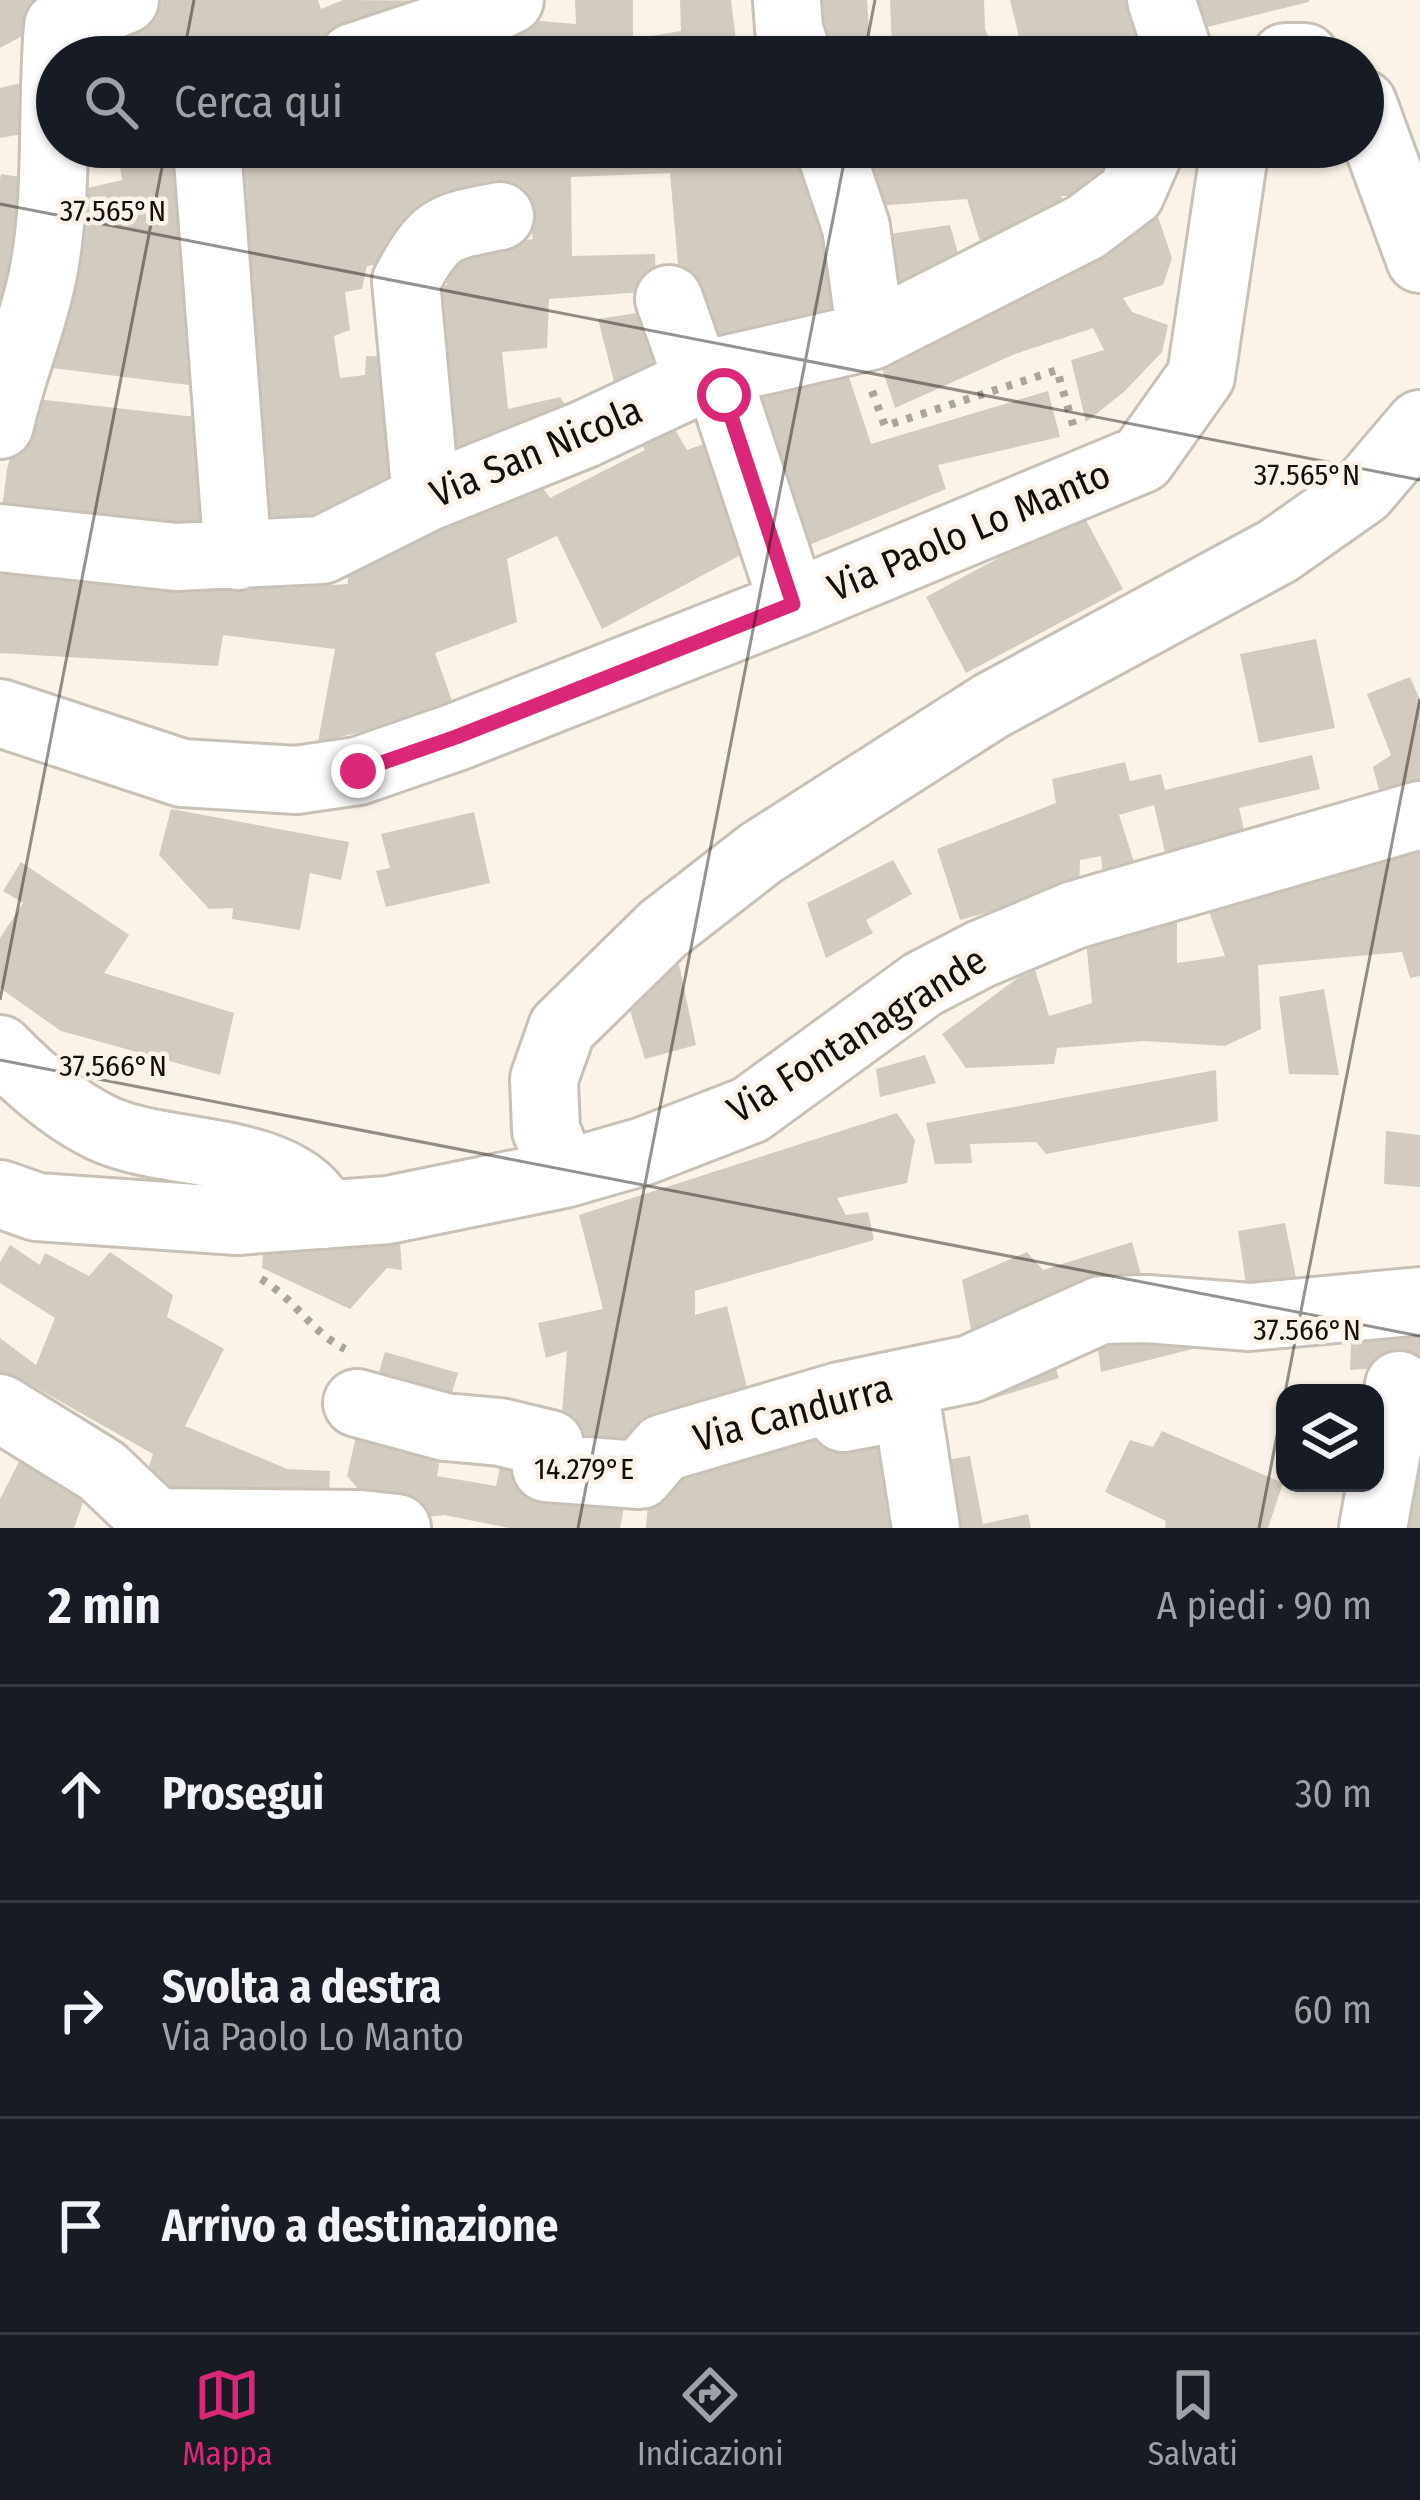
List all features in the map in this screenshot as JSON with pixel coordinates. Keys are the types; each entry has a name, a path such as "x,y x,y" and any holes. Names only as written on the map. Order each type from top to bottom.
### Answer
{"street":[{"path":"53,36 58,26 125,0"},
{"path":"417,36 510,0"},
{"path":"787,0 791,36"},
{"path":"1161,0 1173,36"},
{"path":"1384,161 1420,259"},
{"path":"0,425 43,276 54,168"},
{"path":"209,168 238,556"},
{"path":"836,168 856,227 862,338"},
{"name":"Via San Nicola","path":"0,538 176,557 322,550 426,498 711,388 718,371 862,338 1086,227 1131,193 1142,168"},
{"name":"Via Paolo Lo Manto","path":"0,713 182,773 296,780 358,771 456,737 1091,482 1142,459 1201,376 1232,168"},
{"path":"426,498 406,281 422,250 445,227 500,216"},
{"path":"669,298 711,388 793,604"},
{"path":"564,1174 546,1130 544,1079 562,1028 663,928 761,854 991,706 1278,551 1363,490 1420,424"},
{"name":"Via Fontanagrande","path":"0,1194 38,1207 237,1221 411,1206 564,1174 750,1110 923,984 1000,946 1074,915 1420,815"},
{"path":"0,1049 56,1099 102,1128 290,1176 316,1195 325,1215"},
{"name":"Via Candurra","path":"358,1403 445,1427 500,1432 550,1444 546,1468 640,1475 663,1448 840,1396 970,1369 1101,1310 1250,1317 1420,1301"},
{"path":"1373,1528 1399,1384"},
{"path":"840,1396 844,1419 907,1406 926,1528"},
{"path":"0,1408 102,1471 159,1525 397,1528"}],"path":[{"path":"862,338 885,426 1057,370 1091,482"},
{"path":"256,1276 276,1288 321,1337 370,1361 358,1403"}],"building":[{"path":"0,0 64,0 68,11 0,48"},
{"path":"163,0 318,0 321,9 343,0 465,1 368,36 75,34"},
{"path":"575,0 633,0 633,36 464,36 518,19 576,24"},
{"path":"680,0 731,0 735,36 651,36 681,31"},
{"path":"798,0 867,0 870,36 806,36"},
{"path":"890,0 984,0 988,36 892,36"},
{"path":"1010,0 1149,0 1161,36 1019,36"},
{"path":"1174,0 1309,0 1309,2 1183,33"},
{"path":"36,79 36,132 0,138 0,88"},
{"path":"120,168 199,168 213,388 36,366 58,195 122,180"},
{"path":"221,168 819,168 854,324 701,361 680,287 670,173 571,177 572,256 655,254 656,291 549,299 547,348 502,352 508,409 560,397 578,424 437,477 419,290 447,285 446,251 533,239 523,195 415,207 417,237 395,262 367,266 362,289 345,292 350,330 334,336 340,378 365,375 366,356 403,357 418,483 247,547"},
{"path":"850,168 1122,168 1100,173 1098,196 1061,196 1073,222 987,264 967,199 864,207"},
{"path":"1,174 47,181 0,353 0,179"},
{"path":"1158,217 1172,258 1163,285 1123,298 1132,312 1168,325 1162,352 1125,391 1086,422 1071,360 1104,350 1093,328 1015,354 895,408 877,353 951,308"},
{"path":"950,225 964,274 884,313 869,237"},
{"path":"656,310 683,377 620,405 598,319"},
{"path":"844,362 871,444 1048,391 1060,437 938,465 946,489 792,552 743,395"},
{"path":"27,398 214,419 220,535 1,517 7,469"},
{"path":"662,408 687,450 715,440 750,550 602,629 557,536 507,559 517,622 435,653 452,701 387,726 318,742 335,649 223,635 218,666 0,653 0,565 279,572 282,588 348,584 347,558 532,472 550,498 645,450 630,425"},
{"path":"1082,513 1123,589 966,673 926,597"},
{"path":"1316,639 1335,728 1259,743 1240,654"},
{"path":"1410,677 1420,700 1420,786 1381,798 1373,767 1391,755 1367,694"},
{"path":"1312,755 1320,789 1239,808 1245,834 1165,852 1154,805 1119,815 1140,881 1104,886 1101,856 1080,860 1079,887 960,920 937,849 1056,803 1052,779 1125,762 1130,781 1161,774 1165,790"},
{"path":"171,809 349,842 341,880 310,873 300,930 232,919 233,908 209,909 159,855"},
{"path":"474,812 490,883 386,907 376,871 390,868 381,834"},
{"path":"1420,845 1420,976 1410,978 1402,952 1258,965 1261,1029 1225,1046 1144,1041 1057,1048 1054,1064 966,1068 942,1034 1034,966 1049,1016 1092,1003 1085,931 1177,905 1177,963 1225,956 1208,909 1251,898 1250,882"},
{"path":"893,860 912,894 866,920 873,933 826,958 807,903"},
{"path":"21,862 129,935 104,973 234,1013 220,1075 61,1031 0,988 0,938 23,903 3,891"},
{"path":"679,964 696,1045 645,1059 629,1007"},
{"path":"1324,989 1339,1075 1289,1074 1279,997"},
{"path":"925,1055 936,1083 880,1097 876,1069"},
{"path":"1216,1070 1218,1121 1046,1154 1036,1142 970,1144 972,1163 935,1164 926,1123"},
{"path":"897,1113 915,1140 907,1183 837,1198 846,1215 868,1212 874,1240 695,1291 695,1315 727,1306 752,1408 639,1461 558,1461 567,1351 546,1358 538,1323 603,1309 579,1215"},
{"path":"1386,1131 1420,1135 1420,1187 1384,1184"},
{"path":"1285,1223 1301,1302 1249,1305 1238,1231"},
{"path":"399,1229 402,1270 387,1268 350,1309 262,1268 264,1237"},
{"path":"1132,1242 1147,1295 975,1352 962,1280 1027,1252 1043,1270"},
{"path":"10,1245 40,1265 45,1253 89,1276 110,1252 173,1295 167,1317 224,1349 185,1426 287,1469 330,1471 329,1506 202,1514 144,1481 153,1454 19,1378 4,1395 0,1392 0,1338 36,1365 55,1318 0,1283 0,1262"},
{"path":"1420,1314 1420,1365 1350,1370 1352,1322"},
{"path":"1095,1326 1213,1344 1101,1372"},
{"path":"1049,1347 1059,1378 979,1403 975,1387"},
{"path":"385,1352 458,1373 445,1416 372,1395"},
{"path":"891,1419 912,1528 646,1528 650,1475 705,1469"},
{"path":"1162,1431 1276,1480 1276,1492 1280,1492 1268,1528 1165,1528 1166,1521 1105,1492 1130,1440 1153,1447"},
{"path":"357,1432 442,1447 437,1476 496,1486 505,1444 629,1482 620,1528 509,1528 444,1515 408,1519 373,1506 347,1476"},
{"path":"1420,1445 1420,1528 1391,1528"},
{"path":"22,1456 86,1494 74,1528 0,1528 0,1499"},
{"path":"970,1456 983,1524 1028,1514 1031,1528 940,1528 927,1463"}],"route":[{"path":"358,771 793,604 724,395"}]}
